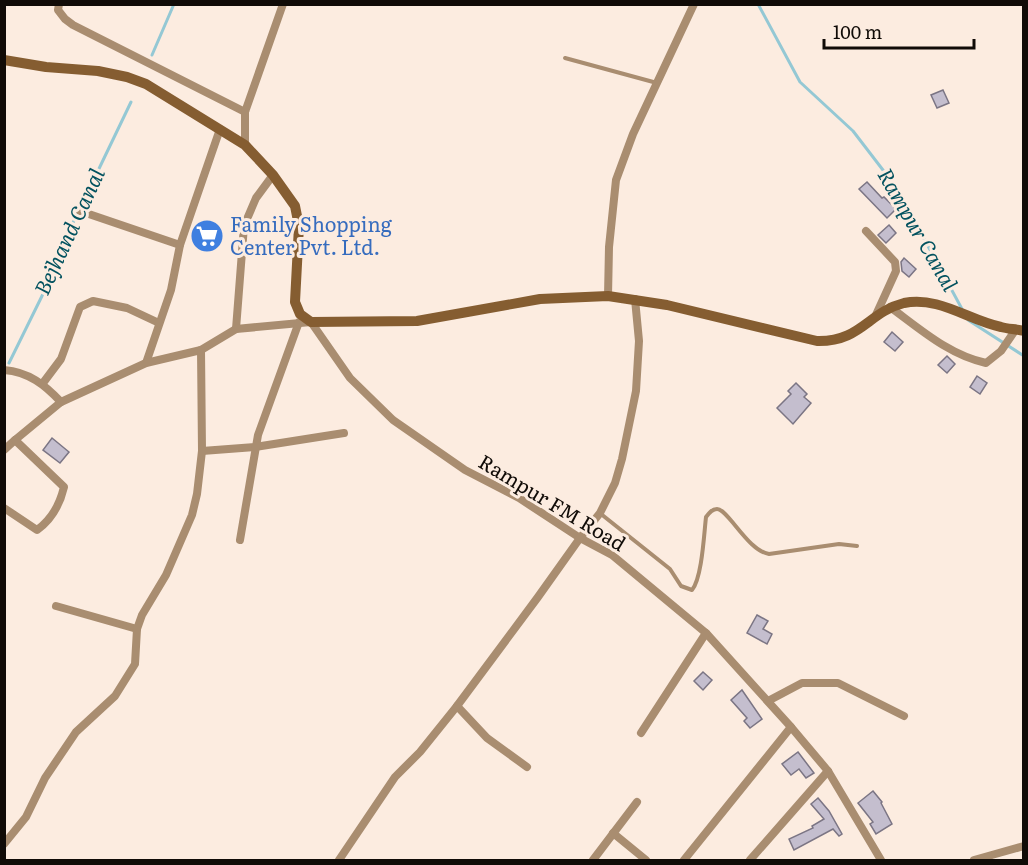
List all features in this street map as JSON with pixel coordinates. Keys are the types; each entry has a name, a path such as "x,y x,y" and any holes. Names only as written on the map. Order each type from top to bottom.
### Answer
{"main road":[{"path":"4,60 46,67 98,71 127,77 146,84 245,145 289,196 297,216 299,241 295,302 300,314 311,322 417,321 540,299 608,296 635,298 817,341 841,339 852,334 890,307 917,302 947,307 1002,328 1020,330"}],"street":[{"path":"59,4 58,10 73,26 246,112"},
{"path":"245,145 246,112 283,4"},
{"path":"608,296 609,247 616,180 633,134 694,4"},
{"path":"146,363 171,290 180,245 220,129"},
{"path":"236,329 244,226 256,198 273,175"},
{"path":"80,211 180,245"},
{"path":"867,231 895,262 896,271 875,318"},
{"path":"339,861 395,777 420,752 457,706 600,513 615,483 636,391 639,341 635,298"},
{"path":"43,383 61,359 80,307 93,301 127,308 159,323"},
{"path":"890,307 929,336 968,359 986,363 1001,351 1020,330"},
{"path":"240,540 255,447 299,322"},
{"path":"4,450 60,402 146,363 201,350 236,329 311,322"},
{"name":"Rampur FM Road","path":"311,322 350,378 393,420 465,470 519,498 580,538 612,555 706,633 828,771 881,861"},
{"path":"4,844 26,817 45,778 76,732 115,696 135,664 137,629 142,615 166,575 192,515 197,494 202,451 201,350"},
{"path":"4,370 14,371 43,383 60,402"},
{"path":"202,451 255,447 344,433"},
{"path":"4,508 38,530 47,523 59,502 64,487 15,440"},
{"path":"56,606 137,629"},
{"path":"641,733 706,633"},
{"path":"768,701 802,683 838,683 904,716"},
{"path":"457,706 487,738 527,766"},
{"path":"684,861 791,727"},
{"path":"750,861 828,771"},
{"path":"593,861 638,802"},
{"path":"613,833 646,861"},
{"path":"975,861 1023,846"},
{"path":"628,861 633,852"}],"lane":[{"path":"565,58 657,84"},
{"path":"600,513 670,569 681,586 692,590 699,574 706,517 710,511 717,509 724,511 747,540 764,553 839,544 857,546"}],"building":[{"path":"943,90 949,103 937,108 931,95"},
{"path":"867,182 896,209 887,218 859,189"},
{"path":"889,225 896,233 886,243 878,235"},
{"path":"904,258 916,269 909,277 902,271 901,262"},
{"path":"892,332 903,342 895,351 884,342"},
{"path":"947,356 955,364 947,373 938,365"},
{"path":"977,376 987,383 980,394 970,387"},
{"path":"796,383 807,394 804,397 811,403 793,424 777,408 791,394 788,391"},
{"path":"52,438 69,452 60,463 43,450"},
{"path":"757,615 768,621 763,629 772,634 767,644 747,633"},
{"path":"703,672 712,680 703,690 694,681"},
{"path":"742,690 762,719 750,728 744,721 747,718 731,700"},
{"path":"798,752 814,773 806,778 799,769 791,775 782,764"},
{"path":"873,791 882,802 892,824 876,834 870,824 873,822 858,803"},
{"path":"818,798 829,811 842,834 839,836 833,829 794,850 789,839 813,828 812,826 824,819 811,804"}],"waterway":[{"name":"Bejhand Canal","path":"152,55 174,4"},
{"name":"Rampur Canal","path":"758,4 800,82 853,131 896,187 962,309"},
{"name":"Bejhand Canal","path":"9,363 131,102"},
{"name":"Rampur Canal","path":"968,320 1024,356"}],"place":[{"name":"Family Shopping Center Pvt. Ltd.","path":"207,236"}]}
